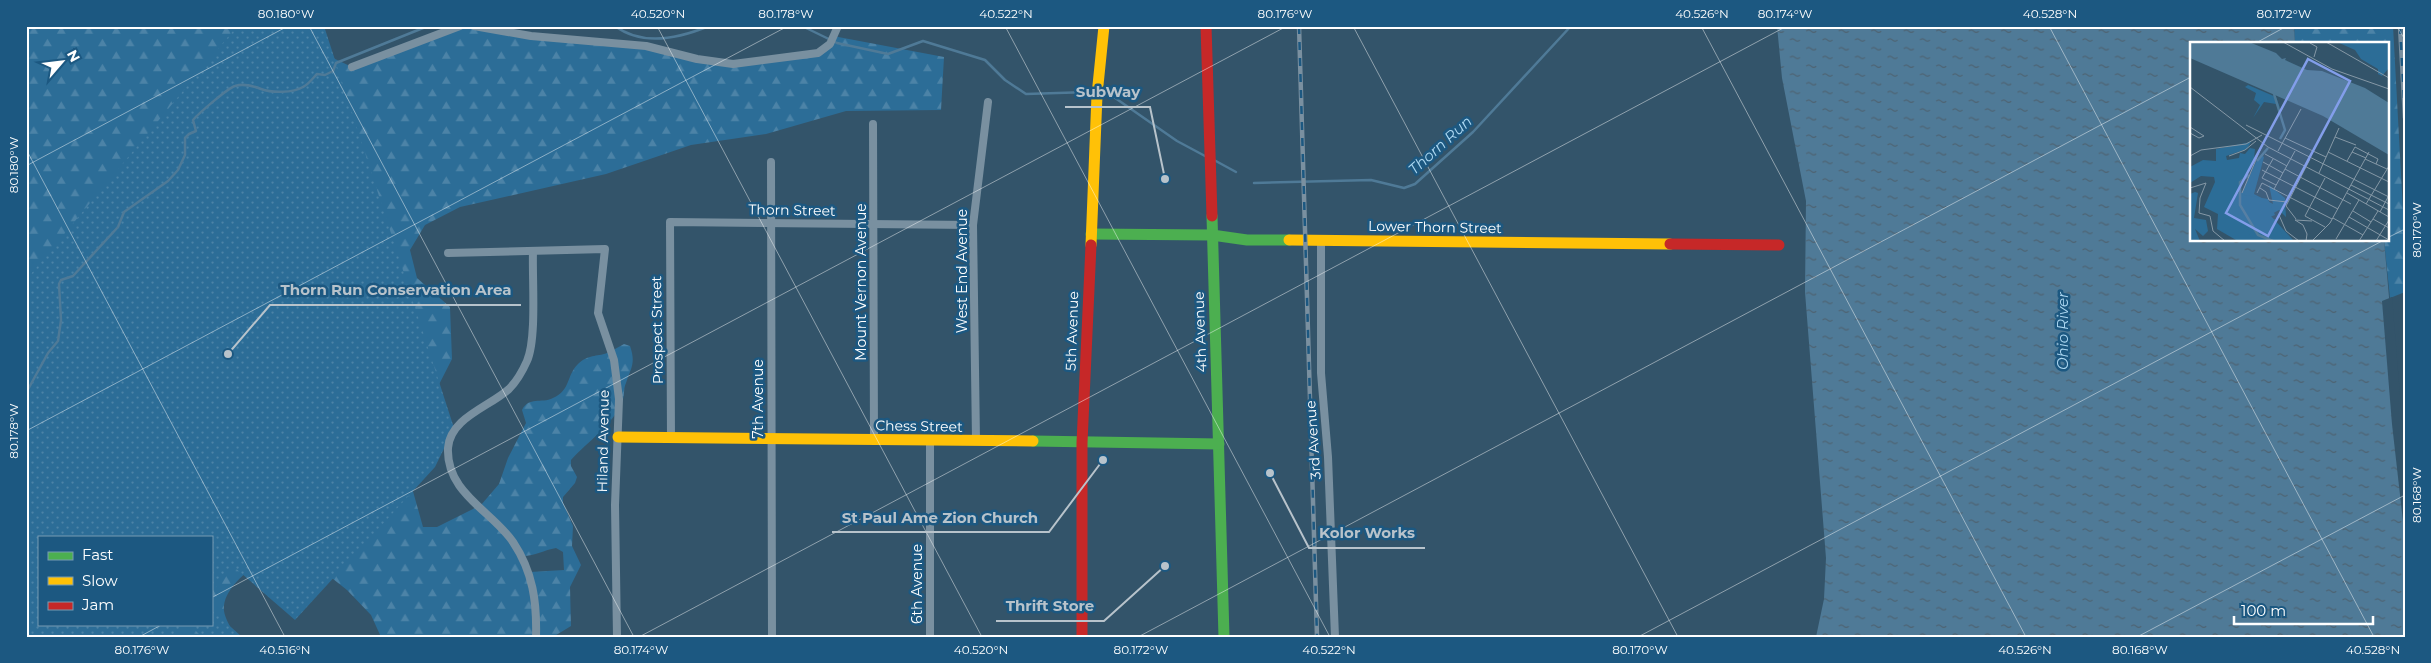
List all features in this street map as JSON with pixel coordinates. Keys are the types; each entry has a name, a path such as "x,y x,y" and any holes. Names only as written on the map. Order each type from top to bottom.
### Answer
{"street":[{"path":"352,67 460,26"},
{"path":"474,26 532,36 646,46 697,59 733,64 818,53 831,40 838,26"},
{"name":"5th Avenue","path":"1082,637 1082,443 1098,88 1104,26"},
{"name":"4th Avenue","path":"1206,26 1224,637"},
{"name":"West End Avenue","path":"976,442 973,225 988,102"},
{"name":"Mount Vernon Avenue","path":"873,124 874,440"},
{"name":"7th Avenue","path":"772,162 770,222 772,637"},
{"name":"Thorn Street","path":"670,222 973,225"},
{"name":"Prospect Street","path":"670,222 671,438"},
{"name":"Lower Thorn Street","path":"1091,234 1212,235 1247,240 1779,245"},
{"name":"3rd Avenue","path":"1321,241 1321,373 1328,457 1335,637"},
{"name":"Hiland Avenue","path":"533,251 605,249 598,313 614,360 619,399 615,505 617,637"},
{"path":"448,253 533,251 532,340 527,361 511,387 455,428 448,448 452,472 460,486 468,497 503,529 522,557 534,590 536,637"},
{"name":"Chess Street","path":"618,438 771,437 976,442 1219,444"},
{"name":"6th Avenue","path":"930,441 930,637"}],"green space":[{"path":"26,26 323,26 333,58 352,67 460,26 617,43 717,62 818,53 833,36 944,57 941,110 846,111 766,134 691,145 606,174 460,207 425,225 410,250 417,278 450,307 452,359 427,408 407,470 423,527 437,527 481,505 499,484 508,458 526,423 522,410 528,403 549,400 559,395 566,387 574,369 586,359 607,353 624,344 630,346 633,357 632,365 625,385 622,402 618,411 606,426 571,460 571,466 577,477 575,483 563,497 563,503 573,526 572,546 581,565 570,587 571,626 553,637 381,637 371,615 347,590 304,556 264,557 238,580 227,595 224,611 235,637 26,637","holes":["556,548 563,552 564,570 530,572 523,556"]},
{"path":"237,26 324,26 454,428 435,467 295,620 234,567 212,592 212,536 38,536 38,626 182,626 173,637 26,637 26,280"},
{"path":"2294,26 2393,26 2405,248 2405,292 2390,298 2384,241 2388,241 2388,42 2295,42"},
{"path":"212,610 242,637 202,637 191,626 212,626"}],"water":[{"name":"Ohio River","path":"1777,26 2294,26 2295,42 2190,42 2190,241 2384,241 2405,481 2405,637 1816,637 1824,599 1826,558 1805,292 1806,201 1782,78"}],"pier":[{"path":"2392,297 2405,457 2405,539 2392,424 2382,301"}],"waterway":[{"name":"Thorn Run","path":"26,393 48,353 58,341 61,320 59,284 61,280 73,276 118,227 124,212 168,181 178,170 185,155 185,138 196,131 193,120 201,112 226,91 238,85 248,85 276,92 299,89 307,85 317,74 325,75 333,71 336,63 428,26"},
{"name":"Thorn Run","path":"615,26 637,37 649,38 674,37 709,26"},
{"name":"Thorn Run","path":"802,26 837,43 888,54 923,41 985,60 1005,80 1026,94 1089,92"},
{"name":"Thorn Run","path":"1254,183 1371,180 1404,188 1415,184 1473,132 1571,26"},
{"name":"Thorn Run","path":"1108,93 1177,141 1205,156"},
{"name":"Thorn Run","path":"1214,160 1236,172"}],"railway":[{"path":"1299,26 1317,637"},
{"path":"2400,26 2405,118"}],"traffic: fast":[{"path":"1212,216 1224,637"},
{"path":"1091,234 1212,235 1247,240 1289,240"},
{"path":"1033,441 1219,444"}],"traffic: slow":[{"path":"1091,245 1097,95 1104,26"},
{"path":"1289,240 1670,244"},
{"path":"618,437 1033,441"}],"traffic: jam":[{"path":"1206,26 1212,216"},
{"path":"1670,244 1779,245"},
{"path":"1082,637 1082,443 1091,245"}],"place":[{"name":"SubWay","path":"1165,179"},
{"name":"Thorn Run Conservation Area","path":"228,354"},
{"name":"St Paul Ame Zion Church","path":"1103,460"},
{"name":"Kolor Works","path":"1270,473"},
{"name":"Thrift Store","path":"1165,566"}]}
